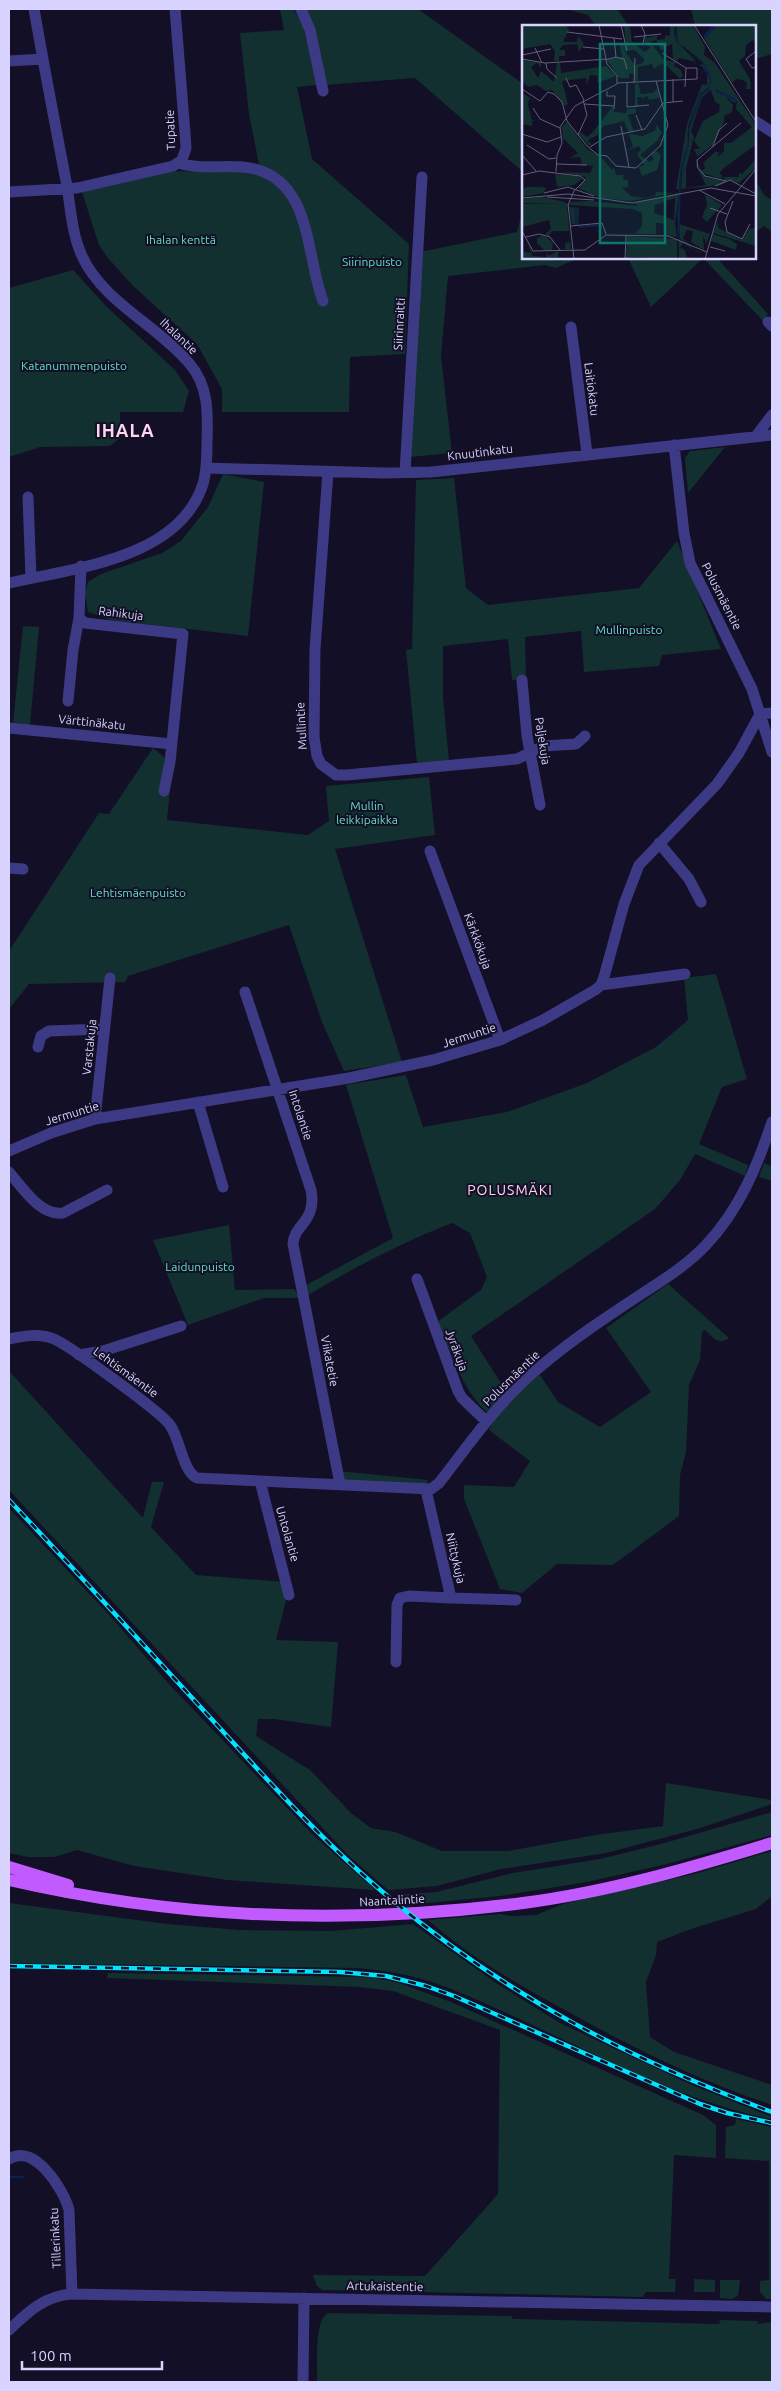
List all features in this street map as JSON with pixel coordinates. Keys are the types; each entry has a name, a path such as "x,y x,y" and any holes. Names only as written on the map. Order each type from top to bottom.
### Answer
{"main road":[{"name":"Naantalintie","path":"9,1880 155,1906 246,1914 330,1916 433,1912 524,1903 569,1895 656,1877 772,1843"},
{"path":"9,1867 106,1898"},
{"path":"9,1888 59,1890"}],"street":[{"name":"Ihalantie","path":"9,583 134,551 157,540 174,527 192,506 206,468 208,406 203,385 189,363 106,289 88,268 72,228 67,188 34,9"},
{"name":"Tupatie","path":"9,192 67,188 108,182 179,163 185,155 186,148 176,9"},
{"path":"301,9 312,38 323,91"},
{"path":"9,61 43,59"},
{"path":"756,122 772,132"},
{"path":"179,163 216,168 253,168 275,178 288,189 296,202 307,233 318,288 323,301"},
{"name":"Siirinraitti","path":"405,473 422,177"},
{"name":"Laitiokatu","path":"571,327 587,454"},
{"path":"756,436 772,415"},
{"name":"Knuutinkatu","path":"206,468 405,473 772,435"},
{"name":"Polusmäentie","path":"674,445 684,533 690,563 766,713 772,752"},
{"name":"Mullintie","path":"328,472 313,691 315,747 321,764 336,775 347,775 517,759 544,746 576,744 585,736"},
{"path":"28,498 31,578"},
{"name":"Rahikuja","path":"81,566 79,618 85,623 183,634 172,744"},
{"path":"68,701 73,650 79,618"},
{"name":"Paljekuja","path":"522,680 525,720 540,805"},
{"path":"685,974 601,985 635,873 645,856 717,784 766,713"},
{"name":"Värttinäkatu","path":"9,728 172,744"},
{"path":"164,791 172,744"},
{"path":"659,843 688,879 701,902"},
{"name":"Kärkkökuja","path":"430,852 500,1040"},
{"path":"9,868 23,870"},
{"name":"Varstakuja","path":"95,1119 110,978"},
{"name":"Jermuntie","path":"13,1149 51,1133 95,1119 403,1068 500,1040 550,1016 601,985"},
{"name":"Intolantie","path":"245,992 312,1196 309,1216 295,1235 293,1244"},
{"path":"38,1048 40,1036 49,1031 104,1030"},
{"path":"198,1102 223,1187"},
{"name":"Polusmäentie","path":"426,1490 439,1484 486,1422 508,1397 541,1365 574,1340 671,1274 705,1246 727,1219 746,1189 772,1122"},
{"path":"9,1138 13,1149"},
{"path":"9,1172 39,1205 57,1214 63,1213 107,1190"},
{"name":"Viikatetie","path":"293,1244 340,1484"},
{"name":"Jyräkuja","path":"417,1280 458,1391 462,1398 486,1422"},
{"path":"79,1355 103,1351 181,1326"},
{"name":"Lehtismäentie","path":"9,1339 42,1335 54,1338 79,1355 170,1424 193,1476 260,1481"},
{"path":"260,1481 426,1490"},
{"name":"Untolantie","path":"260,1481 289,1595"},
{"name":"Niittykuja","path":"426,1490 451,1598 516,1600"},
{"path":"396,1662 397,1605 400,1598 409,1596 451,1598"},
{"name":"Tillerinkatu","path":"9,2159 18,2156 32,2159 50,2174 64,2194 69,2210 72,2294"},
{"name":"Artukaistentie","path":"9,2330 40,2303 53,2297 72,2294 772,2306"},
{"path":"303,2382 304,2298"}],"green space":[{"name":"Ihalan kenttä","path":"280,9 294,9 303,26 317,85 297,87 312,159 409,244 405,354 350,357 349,412 222,412 222,389 197,344 132,285 108,258 99,245 82,192 159,171 251,172 259,164 249,114 240,33 284,30"},
{"path":"305,9 418,9 522,83 522,171 415,78 325,85"},
{"path":"565,9 617,9 628,25 595,25 588,15"},
{"path":"691,9 772,9 772,54 756,59 756,25 695,25"},
{"path":"756,181 764,195 772,200 772,232 764,226 756,231"},
{"name":"Siirinpuisto","path":"522,213 522,259 577,259 556,268 545,265 448,276 441,356 452,453 410,457 420,252 517,232"},
{"path":"628,259 702,259 651,307"},
{"path":"704,259 718,259 768,314 763,321"},
{"name":"Katanummenpuisto","path":"73,270 107,307 175,370 189,391 183,412 120,412 120,438 110,446 40,447 9,457 9,288"},
{"path":"725,447 688,493 685,458 690,451"},
{"path":"223,474 264,482 248,636 111,620 88,612 85,593 88,582 101,574 162,553 181,541 208,507"},
{"name":"Mullinpuisto","path":"454,478 466,588 488,605 639,588 677,541 721,649 662,655 659,666 584,672 581,631 525,637 526,679 512,680 508,639 443,646 443,697 449,761 417,764 406,650 412,649 416,480"},
{"path":"23,626 39,627 30,725 13,723"},
{"name":"Lehtismäenpuisto","path":"153,748 165,758 162,787 170,789 167,820 308,835 329,821 326,786 429,777 435,835 335,849 402,1062 344,1071 322,1022 289,925 128,976 125,982 29,984 9,1009 9,951 99,813 109,814"},
{"path":"716,974 747,1079 722,1087 699,1144 748,1165 745,1176 695,1154 680,1180 655,1209 471,1336 506,1391 491,1416 465,1384 437,1322 481,1290 487,1277 470,1233 452,1223 378,1256 308,1295 306,1285 393,1238 346,1085 406,1075 423,1127 507,1112 587,1083 656,1047 688,1020 684,978"},
{"path":"764,1163 772,1166 772,1181 759,1177"},
{"name":"Laidunpuisto","path":"229,1225 235,1290 294,1289 300,1298 264,1298 188,1325 153,1240"},
{"path":"668,1284 729,1338 719,1341 705,1330 702,1332 700,1360 689,1385 686,1452 680,1475 679,1516 613,1565 557,1564 522,1593 500,1589 464,1499 464,1485 514,1487 530,1461 489,1430 514,1390 529,1379 540,1375 558,1402 600,1427 651,1392 606,1328"},
{"path":"9,1371 143,1518 152,1482 164,1482 151,1527 196,1575 285,1582 286,1600 276,1640 338,1642 331,1727 274,1719 258,1719 256,1736 310,1770 351,1813 371,1828 395,1832 442,1851 508,1851 596,1835 663,1826 666,1783 772,1800 772,1804 697,1829 606,1853 501,1869 437,1886 388,1890 349,1856 9,1490"},
{"path":"338,1471 428,1480 426,1490 340,1484"},
{"path":"9,1508 112,1618 169,1684 312,1834 375,1890 227,1880 134,1866 77,1850 54,1857 28,1857 9,1853"},
{"path":"772,1812 772,1835 667,1864 587,1882 500,1896 407,1905 396,1895 436,1892 513,1873 600,1859 661,1844"},
{"path":"772,1851 772,1896 756,1909 691,1929 657,1942 656,1955 646,1982 650,2037 674,2052 772,2085 772,2105 692,2074 590,2024 494,1969 460,1946 428,1920 500,1914 511,1916 536,1915 563,1904 694,1874"},
{"path":"9,1903 167,1924 240,1930 331,1931 413,1924 499,1985 560,2023 692,2085 772,2117 770,2119 738,2111 674,2089 468,1996 441,1985 400,1974 358,1968 9,1963"},
{"path":"108,1973 372,1977 399,1983 451,2002 703,2115 716,2125 716,2158 674,2155 669,2279 676,2279 675,2292 646,2292 643,2297 322,2290 317,2286 313,2275 425,2276 498,2194 500,2030 393,1991 360,1987 107,1978"},
{"path":"736,2119 772,2127 772,2299 766,2299 760,2292 760,2281 769,2280 769,2161 725,2158 726,2127 735,2125"},
{"path":"694,2279 715,2280 715,2292 694,2292"},
{"path":"720,2280 740,2280 738,2296 732,2299 720,2298"},
{"path":"328,2313 511,2316 513,2319 717,2324 719,2324 720,2320 758,2321 757,2324 772,2322 772,2382 317,2382 318,2334 323,2318"}],"waterway":[{"path":"9,2177 23,2177"}],"railway":[{"path":"9,1500 295,1809 366,1878 391,1899 480,1966 572,2022 669,2070 772,2112"},
{"path":"9,1966 340,1972 386,1976 426,1986 454,1996 700,2104 727,2113 772,2123"}],"district":[{"name":"IHALA","path":"125,430"},
{"name":"POLUSMÄKI","path":"510,1190"}],"park label":[{"name":"Mullin leikkipaikka","path":"367,812"}]}
